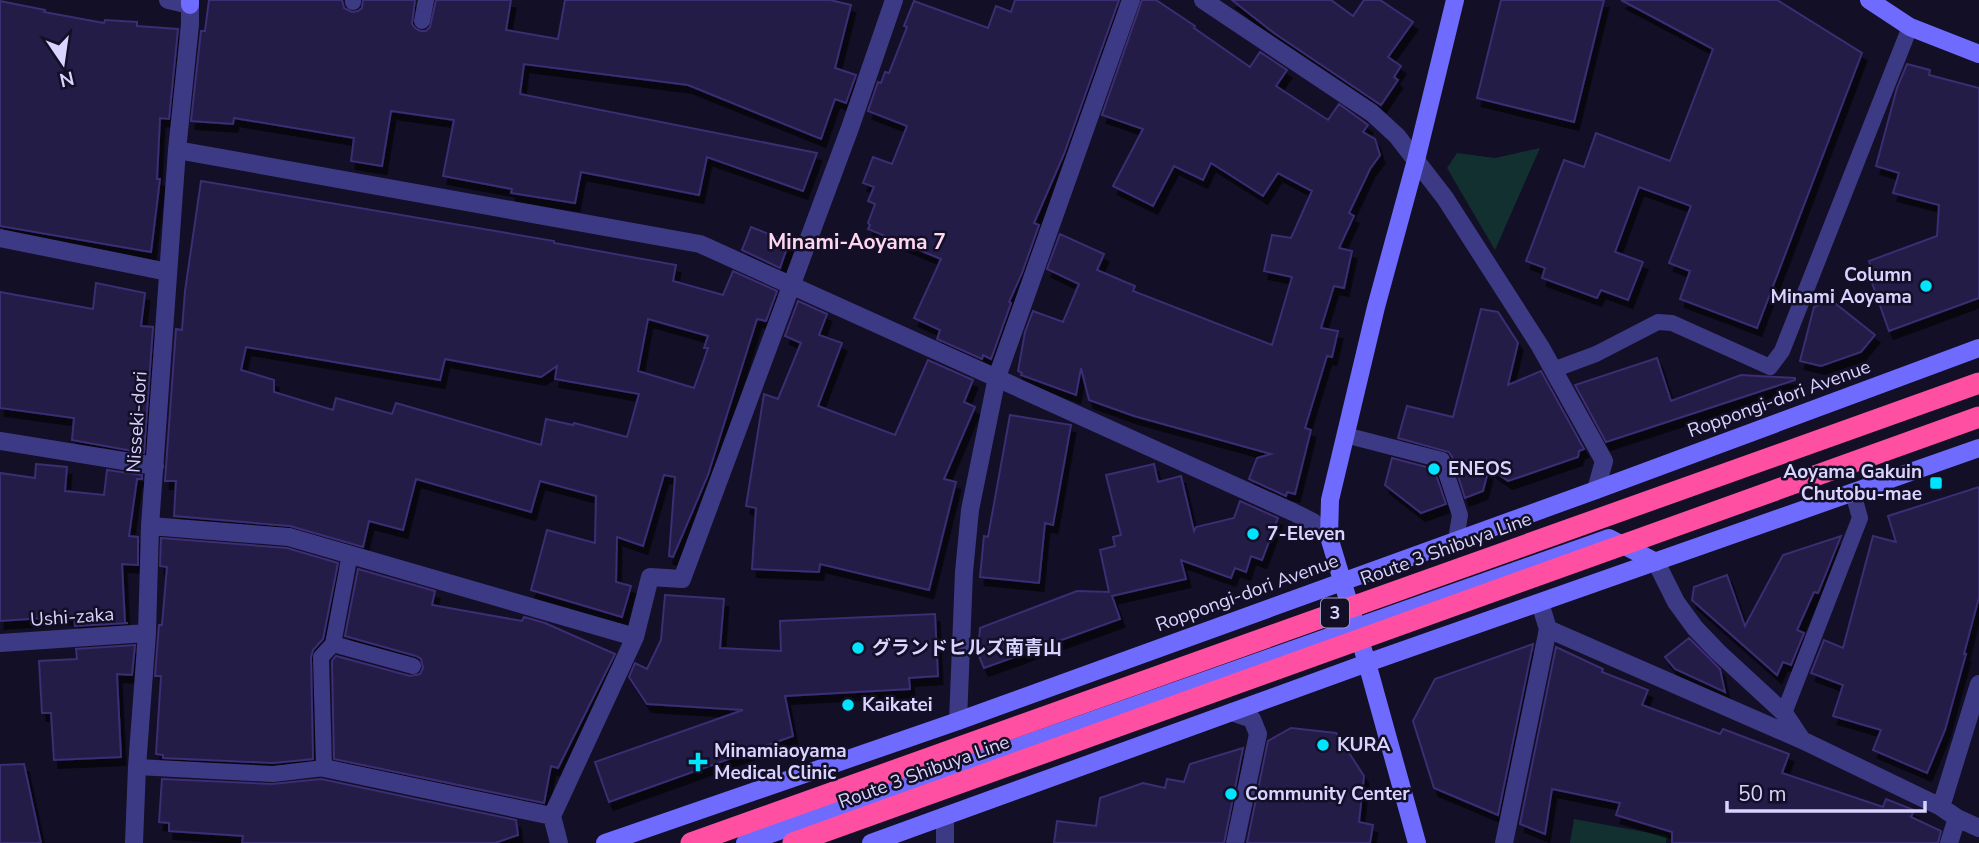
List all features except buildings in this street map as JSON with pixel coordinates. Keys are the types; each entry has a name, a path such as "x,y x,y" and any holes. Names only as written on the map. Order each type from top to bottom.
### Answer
{"highway":[{"name":"Route 3 Shibuya Line","path":"691,843 1979,383"},
{"name":"Route 3 Shibuya Line","path":"793,843 1979,417"}],"main road":[{"path":"1417,843 1329,537 1330,500 1376,307 1416,160 1455,0"},
{"path":"1869,0 1910,27 1979,54"},
{"name":"Roppongi-dori Avenue","path":"605,843 958,721 1979,348"},
{"path":"871,843 1367,663 1979,448"},
{"path":"745,843 1609,538 1656,562"},
{"path":"1052,686 1124,698 1314,629 1356,626"}],"street":[{"path":"168,0 190,2"},
{"path":"559,843 552,816 635,637 650,577 682,579 850,128 894,0"},
{"path":"958,721 964,572 970,510 997,377 1131,0"},
{"path":"1203,0 1371,113 1397,136 1445,198 1540,345 1604,461 1596,490"},
{"name":"Nisseki-dori","path":"134,843 147,632 150,526 190,2"},
{"path":"177,150 700,244 1313,522 1329,537"},
{"path":"0,238 169,272"},
{"path":"0,441 155,466"},
{"path":"150,526 289,537 635,637"},
{"path":"1656,562 1676,602 1695,628 1784,713 1802,740"},
{"path":"1504,843 1548,629 1540,603"},
{"path":"1548,629 1802,740 1979,828"},
{"name":"Ushi-zaka","path":"0,643 147,632"},
{"path":"1941,807 1979,684"},
{"path":"1232,712 1252,719 1258,734 1236,843"},
{"path":"324,768 552,816"},
{"path":"945,817 945,843"},
{"path":"1949,843 1957,818"}],"lane":[{"path":"422,21 426,0"},
{"path":"1553,370 1595,354 1658,322 1672,323 1770,367 1782,351 1910,27"},
{"path":"1345,435 1442,460 1460,515 1456,540"},
{"path":"1784,713 1860,518 1853,493"},
{"path":"137,767 273,774 324,768 321,657 332,644 350,554"},
{"path":"332,644 413,666"}],"green space":[{"path":"1540,148 1495,250 1447,168 1457,153 1495,158"},
{"path":"1574,819 1667,836 1666,843 1570,843"}],"place":[{"name":"Column Minami Aoyama","path":"1926,286"},
{"name":"ENEOS","path":"1434,469"},
{"name":"Aoyama Gakuin Chutobu-mae","path":"1936,483"},
{"name":"7-Eleven","path":"1253,534"},
{"name":"グランドヒルズ南青山","path":"858,648"},
{"name":"Kaikatei","path":"848,705"},
{"name":"KURA","path":"1323,745"},
{"name":"Minamiaoyama Medical Clinic","path":"698,762"},
{"name":"Community Center","path":"1231,794"}],"district":[{"name":"Minami-Aoyama 7","path":"857,242"}]}
